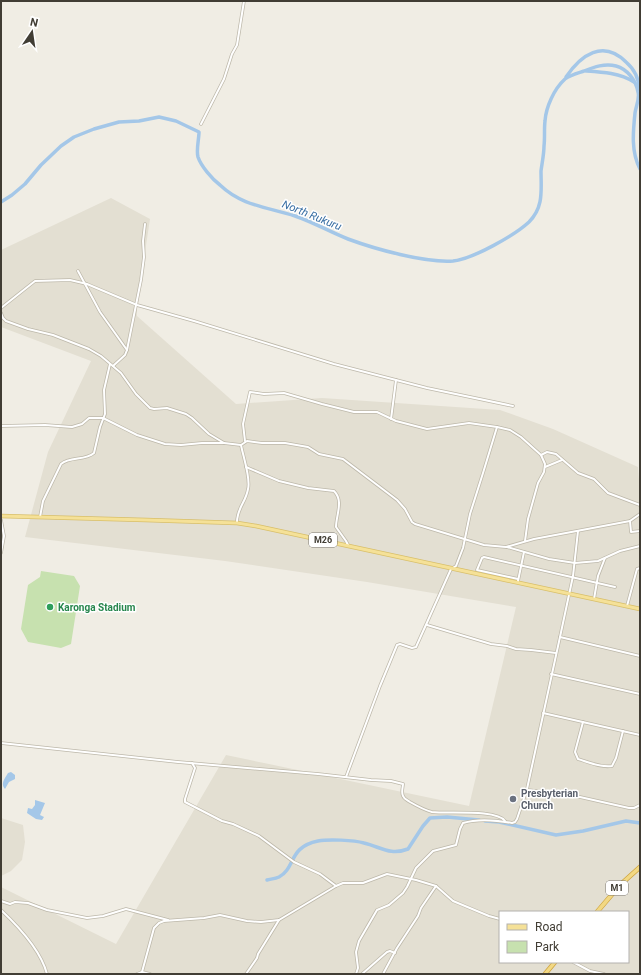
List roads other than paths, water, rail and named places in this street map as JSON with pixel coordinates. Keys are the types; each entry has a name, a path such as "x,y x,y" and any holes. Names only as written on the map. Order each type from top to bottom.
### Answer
{"highway":[{"name":"M1","path":"598,911 620,885 640,867"},
{"path":"545,974 554,963"}],"main road":[{"name":"M26","path":"1,516 237,523 348,545 451,569 518,581 640,610"}],"street":[{"path":"201,124 224,79 232,54 237,45 244,1"},
{"path":"114,366 125,355 127,350 137,305 144,257 143,241 145,224"},
{"path":"78,271 100,312 127,350"},
{"path":"1,308 34,281 66,279 84,283 137,305 334,364 396,380 514,406"},
{"path":"1,313 2,318 5,320 28,329 53,335 89,349 114,366 136,394 150,408 166,408 186,414 209,434 224,443"},
{"path":"40,517 43,501 58,468 66,460 93,455 100,424 104,418 104,390 110,364"},
{"path":"391,419 396,380"},
{"path":"246,441 243,424 250,392 264,394 284,393 354,412 377,412 391,419 420,428 427,429 469,423 513,432 541,455 544,460 545,467 538,483 528,519 525,541"},
{"path":"1,426 45,425 72,427 82,424 89,418 104,418 137,434 165,444 181,445 224,443 241,445 246,441 265,443 282,442 308,447 320,454 343,459 397,500 415,524 484,545 506,547 575,563 590,562 605,558 620,551 640,546"},
{"path":"346,777 380,686 398,645 400,644 415,648 427,625 451,569 456,566 465,539 470,514 497,428"},
{"path":"237,523 238,512 249,488 241,445"},
{"path":"541,455 544,453 558,454 578,473 594,479 608,493 640,505"},
{"path":"545,467 563,459"},
{"path":"246,467 279,481 308,488 328,489 335,492 339,500 336,528 346,540 348,545"},
{"path":"506,547 525,541 630,521 640,514"},
{"path":"1,520 4,536 1,553"},
{"path":"630,521 632,532 640,531"},
{"path":"356,974 358,968 356,952 359,941 377,910 389,905 407,888 417,866 433,851 457,844 460,828 463,823 475,821 512,823 516,821 527,789 560,637 573,576 578,531"},
{"path":"524,552 521,565 518,581 477,570 477,566 484,557 521,565 573,576 615,587"},
{"path":"594,599 605,558"},
{"path":"627,606 637,569 640,568"},
{"path":"427,625 490,644 516,649 556,653"},
{"path":"560,637 640,656"},
{"path":"551,674 640,694"},
{"path":"543,713 640,735"},
{"path":"583,722 575,752 578,759 590,763 612,766 616,758 623,731"},
{"path":"1,742 402,783 402,794 404,798 416,806 431,811 483,813 500,817 506,822"},
{"path":"192,762 195,768 185,802 222,821 235,824 259,836 289,858 303,867 320,874 336,886"},
{"path":"527,789 580,797 629,808 634,808 640,805"},
{"path":"143,973 154,928 164,921 204,918 220,915 247,921 261,922 279,920 343,883 363,884 387,874 411,878 436,886 453,901 499,919"},
{"path":"383,974 395,952 414,924 421,908 436,886"},
{"path":"1,901 10,904 15,902 28,903 47,910 87,918 103,916 126,909 171,921"},
{"path":"1,910 40,956 47,974 52,974"},
{"path":"246,974 279,920"},
{"path":"362,974 387,952 395,952"},
{"path":"576,963 590,971 604,974"},
{"path":"137,974 150,974"}],"water":[{"path":"11,772 15,775 15,779 9,782 5,789 3,785 4,781 8,773"},
{"path":"35,800 45,803 40,815 44,817 42,820 36,819 27,813 28,808 32,809 35,805"}],"waterway":[{"name":"North Rukuru","path":"566,77 578,62 586,57 601,51 609,52 617,55 626,62 636,74 639,89"},
{"name":"North Rukuru","path":"1,202 25,184 41,165 61,146 74,137 94,129 119,122 139,121 159,117 176,121 199,132 197,148 199,161 214,179 228,192 246,202 295,216 348,239 386,251 415,258 453,261 471,256 504,240 523,227 534,216 541,198 541,171 544,152 545,121 551,98 565,79 574,74 604,65 620,67 627,72 637,88 639,97 635,113 633,142 635,156 640,169"},
{"name":"North Rukuru","path":"586,71 617,75 634,82"},
{"path":"267,880 277,878 284,873 302,848 308,844 318,841 354,841 396,852 408,849 430,818 447,817 479,820"},
{"path":"485,821 499,822 556,835 583,831 626,821 640,823"}],"place":[{"name":"Karonga Stadium","path":"50,607"},
{"name":"Presbyterian Church","path":"513,799"}]}
